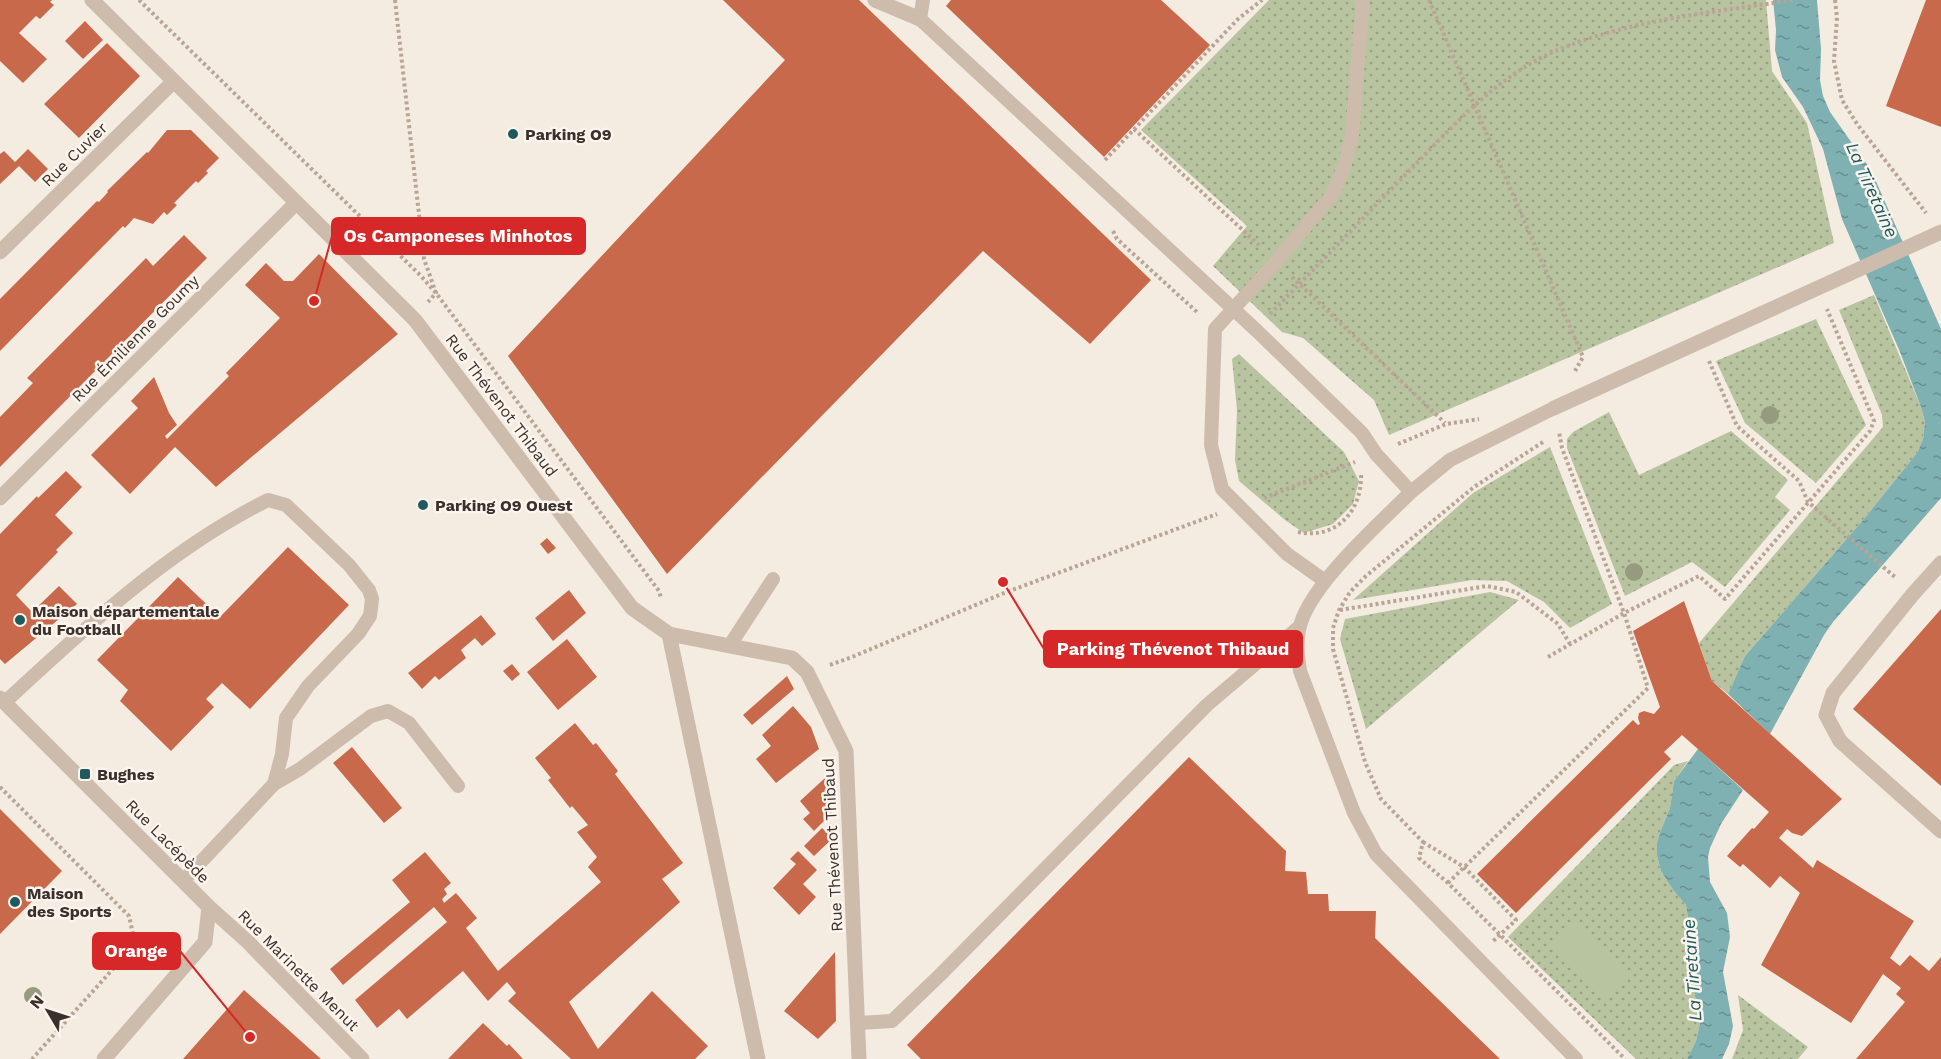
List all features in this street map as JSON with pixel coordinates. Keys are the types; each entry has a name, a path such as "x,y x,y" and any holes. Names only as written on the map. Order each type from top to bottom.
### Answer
{"street":[{"name":"Rue Thévenot Thibaud","path":"92,0 415,320 632,608 669,634 792,658 807,672 846,751 859,1059"},
{"path":"875,0 920,19"},
{"name":"Rue Cuvier","path":"0,252 174,81"},
{"name":"Rue Émilienne Goumy","path":"0,498 296,203"},
{"path":"1554,408 1941,232"},
{"path":"1941,563 1833,693 1826,715 1840,741 1941,831"},
{"path":"669,634 758,1059"},
{"name":"Rue Lacépède","path":"2,700 209,908"},
{"path":"104,1059 205,942 209,908"},
{"name":"Rue Marinette Menut","path":"209,908 248,942 362,1059"}],"lane":[{"path":"923,0 920,19 1256,330 1362,433 1376,454 1411,492"},
{"path":"1325,580 1287,554 1222,489 1211,445 1215,329 1332,195 1344,166 1352,135 1362,1"},
{"path":"1554,408 1450,460 1411,492 1325,580 1310,602 1299,627 1296,648 1300,671 1354,813 1376,854 1576,1059"},
{"path":"2,700 181,552 244,512 268,500 286,505 349,566 369,590 372,599 370,616 358,634 308,686 286,718 282,754 274,784"},
{"path":"730,645 773,579"},
{"path":"858,1023 892,1021 1207,705 1299,627"},
{"path":"183,881 274,784 300,769 371,716 388,711 409,723 458,786"}],"path":[{"path":"396,0 424,259 436,293 415,320"},
{"path":"1090,175 1238,19 1262,0"},
{"path":"1429,0 1583,357 1554,408 1558,431 1562,448 1624,613 1648,688 1448,883"},
{"path":"1256,330 1474,105 1513,75 1552,53 1627,27 1793,0"},
{"path":"1835,0 1837,17 1834,62 1842,100 1857,124 1926,214"},
{"path":"1548,657 1624,613 1699,576 1725,599 1870,431 1874,421 1817,288"},
{"path":"1701,341 1737,426 1799,481 1808,502 1885,568"},
{"path":"1240,507 1446,424 1489,417"},
{"path":"1477,958 1516,920 1464,867 1423,842 1381,799 1365,762 1333,650 1333,628 1339,610 1350,592 1366,576 1474,487 1558,431"},
{"path":"1204,519 1222,489"},
{"path":"807,672 852,657 1004,593 1219,514 1211,507"},
{"path":"1310,602 1339,610 1486,586 1516,592 1558,624 1570,644"},
{"path":"0,787 129,916 133,934 121,960 32,1059"},
{"path":"1423,842 1419,858 1448,883 1625,1059"}],"green space":[{"path":"1269,0 1766,0 1772,71 1807,123 1834,243 1389,435 1374,400 1303,338 1282,332 1213,266 1247,226 1141,130"},
{"path":"1874,295 1921,407 1925,422 1923,439 1917,453 1863,520 1745,656 1728,694 1712,681 1699,643 1883,427 1882,415 1839,310"},
{"path":"1816,319 1866,425 1816,483 1745,423 1716,361"},
{"path":"1239,354 1344,452 1359,481 1353,504 1333,524 1304,533 1239,481 1235,460 1237,410 1232,359"},
{"path":"1609,412 1639,475 1731,431 1788,480 1775,497 1790,510 1725,587 1692,562 1625,596 1567,448 1567,439 1573,432"},
{"path":"1550,447 1612,604 1570,628 1544,602 1507,581 1472,580 1353,600 1473,493"},
{"path":"1490,592 1519,600 1366,729 1340,639 1345,619"},
{"path":"1688,761 1674,781 1670,808 1659,835 1657,856 1661,871 1686,905 1695,996 1701,1019 1696,1041 1687,1059 1636,1059 1508,937 1674,765"},
{"path":"1578,921 1630,972 1603,999 1551,948"},
{"path":"1738,995 1808,1047 1798,1059 1732,1059 1743,1030"}],"water":[{"name":"La Tiretaine","path":"1773,0 1817,0 1821,49 1820,80 1823,96 1830,112 1871,170 1941,329 1941,498 1833,622 1770,734 1728,694 1745,656 1863,520 1917,453 1923,439 1925,422 1900,352 1842,219 1823,149 1803,107 1782,77 1775,50"},
{"path":"1698,749 1743,790 1721,824 1708,857 1710,882 1727,913 1730,937 1723,972 1733,1026 1729,1044 1722,1059 1687,1059 1696,1041 1701,1019 1695,996 1690,931 1686,905 1661,871 1657,856 1659,835 1670,808 1674,781"}],"building":[{"path":"0,0 52,0 50,2 54,5 40,19 36,16 19,33 47,59 23,83 0,61"},
{"path":"723,0 859,0 1151,280 1090,344 983,251 667,574 508,356 785,60"},
{"path":"951,0 1161,0 1210,45 1104,157 946,6"},
{"path":"1926,0 1941,0 1941,127 1886,106"},
{"path":"85,21 103,40 83,59 65,41"},
{"path":"107,43 140,76 79,138 44,104"},
{"path":"167,130 191,130 219,158 198,183 196,181 174,203 177,205 167,215 164,212 153,224 134,218 125,228 123,226 0,351 0,299 148,153"},
{"path":"28,149 48,169 35,182 19,166 0,184 0,154 4,151 15,162"},
{"path":"184,235 207,258 0,467 0,417 33,383 27,378 146,258 153,266"},
{"path":"319,254 398,334 216,487 175,447 130,494 91,455 138,408 131,401 154,377 169,413 177,425 165,436 167,439 229,376 226,373 280,318 245,285 266,263 284,281 293,281"},
{"path":"66,471 82,487 55,515 73,533 56,550 58,552 16,595 32,612 59,586 77,604 5,664 0,659 0,534 37,496 38,498"},
{"path":"547,538 556,548 548,554 540,544"},
{"path":"288,547 349,605 250,709 222,683 206,699 214,707 171,751 120,701 128,690 97,660 178,577 220,617"},
{"path":"569,590 586,613 553,641 535,618"},
{"path":"1684,601 1712,681 1842,799 1802,836 1787,829 1779,838 1813,868 1817,860 1914,921 1890,958 1900,966 1910,955 1929,971 1941,957 1941,1059 1856,1059 1905,1002 1896,994 1901,988 1883,974 1851,1023 1761,965 1800,893 1780,876 1770,888 1743,864 1740,867 1727,856 1769,812 1682,735 1664,752 1671,759 1516,913 1477,874 1633,720 1638,725 1640,724 1639,713 1644,711 1654,714 1660,707 1633,631"},
{"path":"1941,609 1941,786 1853,709"},
{"path":"481,615 496,634 482,646 475,638 461,650 466,658 439,680 435,676 422,689 408,673"},
{"path":"567,639 597,677 558,710 527,672"},
{"path":"512,664 520,674 512,681 503,671"},
{"path":"787,676 794,689 752,725 743,715"},
{"path":"793,706 811,727 819,749 776,783 756,759 771,746 762,735"},
{"path":"575,723 593,745 596,743 618,771 615,774 683,863 662,879 680,902 569,1002 598,1049 652,991 708,1046 695,1059 571,1059 508,1001 516,993 507,982 488,1001 463,971 407,1019 399,1009 377,1028 355,1000 447,922 434,907 343,985 330,969 410,902 392,880 425,852 451,883 444,889 447,894 442,899 444,903 456,893 477,918 466,928 498,971 601,882 588,867 597,857 577,832 588,825 572,806 570,808 548,780 551,778 535,758"},
{"path":"352,747 402,808 384,823 333,763"},
{"path":"1189,757 1286,851 1285,871 1306,872 1308,894 1328,894 1329,911 1376,911 1375,938 1500,1059 921,1059 907,1045"},
{"path":"825,778 832,813 814,831 803,819 810,813 800,801"},
{"name":"Maison des Sports","path":"0,809 62,871 0,934"},
{"path":"822,828 833,838 814,856 804,846"},
{"path":"798,851 817,870 803,884 816,897 799,915 773,888 796,864 790,859"},
{"path":"835,952 836,1021 818,1039 784,1011"},
{"path":"244,990 321,1059 183,1059"},
{"path":"483,1023 507,1046 509,1044 523,1059 448,1059"}],"place":[{"name":"Parking O9","path":"513,134"},
{"name":"Os Camponeses Minhotos","path":"314,301"},
{"name":"Parking O9 Ouest","path":"423,505"},
{"name":"Parking Thévenot Thibaud","path":"1003,582"},
{"name":"Maison départementale du Football","path":"20,620"},
{"name":"Bughes","path":"85,774"},
{"name":"Maison des Sports","path":"15,902"},
{"name":"Orange","path":"250,1037"}]}
